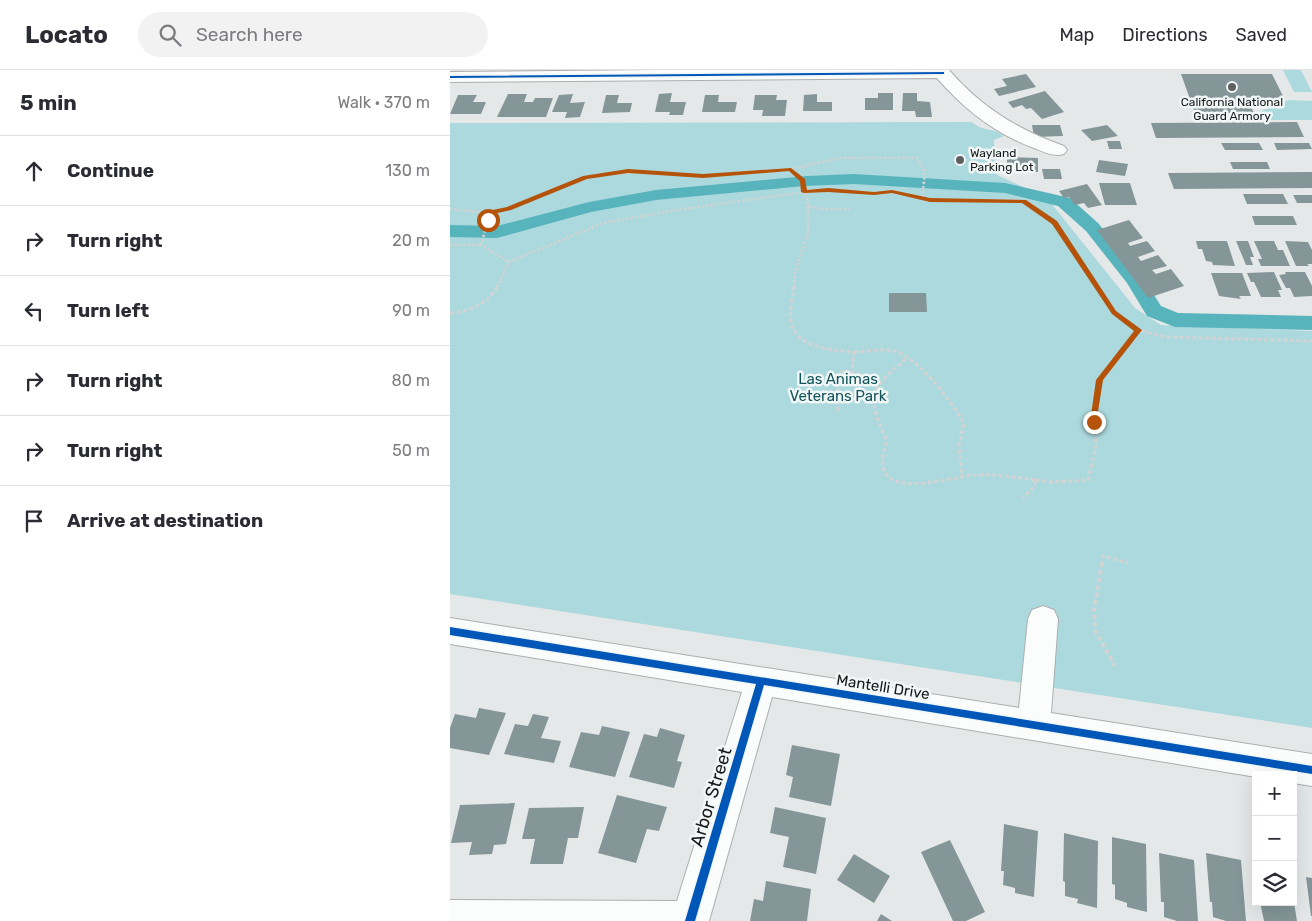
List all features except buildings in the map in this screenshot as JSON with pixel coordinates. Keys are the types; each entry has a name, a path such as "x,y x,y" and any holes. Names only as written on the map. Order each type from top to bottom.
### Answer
{"street":[{"path":"450,77 941,72 985,117 1022,138 1057,150"},
{"path":"1033,725 1039,683 1043,618"},
{"name":"Mantelli Drive","path":"450,631 1312,770"},
{"name":"Arbor Street","path":"690,921 761,681"},
{"path":"450,919 690,921"}],"path":[{"path":"450,209 490,213 509,208 562,186 602,174 642,172 712,176 791,169 839,158 916,158 924,165 926,176 922,198"},
{"path":"791,169 803,180 808,206 805,246 795,272 791,322 798,335 812,345 828,349 854,352 897,352 922,372 960,413 964,423 958,445 962,476"},
{"path":"450,314 468,312 480,307 495,291 509,262 603,224 676,210 804,192 835,190 874,193 892,191 922,198 1015,200 1032,205 1054,223 1114,313 1138,330 1166,337 1312,342"},
{"path":"808,206 822,209 850,209"},
{"path":"481,245 490,213"},
{"path":"450,245 481,245 509,262"},
{"path":"906,360 881,380 875,391 875,407 887,441 880,454 882,470 892,479 913,484 932,484 962,476 984,474 1052,482 1088,480 1096,446 1094,422 1100,380 1138,330"},
{"path":"852,372 854,352"},
{"path":"838,411 838,380 841,372 852,372 881,380"},
{"path":"1023,498 1033,488 1036,480"},
{"path":"1115,666 1095,630 1094,610 1103,556 1128,563"}],"green space":[{"path":"1283,70 1301,70 1312,92 1294,92"},
{"path":"1289,100 1312,101 1312,120 1250,120 1249,116"},
{"name":"Las Animas Veterans Park","path":"972,122 1004,136 994,140 997,175 1032,191 1051,203 1135,308 1161,325 1312,331 1312,728 450,594 450,123"}],"waterway":[{"path":"807,181 854,179 1005,188 1064,202 1092,227 1135,280 1154,311 1175,320 1312,323"},
{"path":"450,231 497,232 589,207 656,195 798,182"}],"cycle path":[{"path":"450,77 942,73"},
{"path":"450,631 1312,770"},
{"path":"690,921 761,681"}],"place":[{"name":"California National Guard Armory","path":"1232,87"},
{"name":"Wayland Parking Lot","path":"960,160"}],"route":[{"path":"488,220 490,213 528,201 562,186 602,174 628,171 729,176 791,169 803,180 804,192 841,190 874,193 892,191 930,200 1023,201 1032,205 1054,223 1114,313 1138,330 1127,347 1100,380 1094,422"}]}
